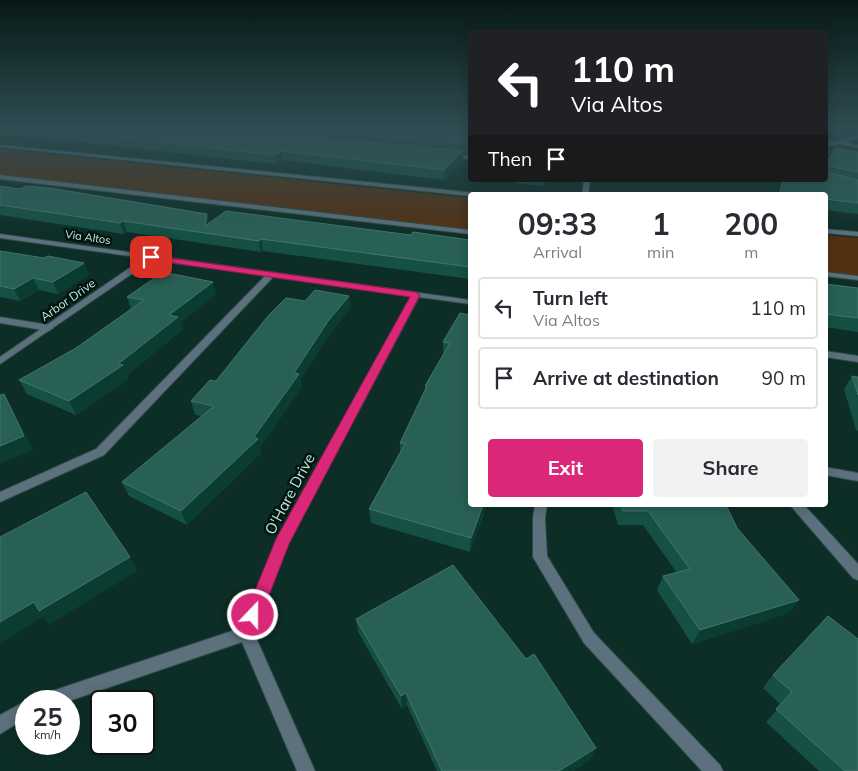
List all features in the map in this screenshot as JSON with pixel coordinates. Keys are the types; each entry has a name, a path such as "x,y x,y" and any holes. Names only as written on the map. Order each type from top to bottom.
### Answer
{"street":[{"path":"184,165 468,194"},
{"path":"0,177 468,232"},
{"path":"828,231 858,234"},
{"name":"Via Altos","path":"0,236 468,302"},
{"name":"Arbor Drive","path":"0,361 151,257"},
{"path":"0,497 100,452 272,274"},
{"path":"828,274 858,278"},
{"name":"O'Hare Drive","path":"246,633 282,543 416,295"},
{"path":"0,320 49,328"},
{"path":"828,354 858,359"},
{"path":"828,472 858,477"},
{"path":"541,507 539,518 540,557 589,638 714,771"},
{"path":"798,507 858,574"},
{"path":"78,690 246,633 306,771"},
{"path":"0,725 15,716"}],"shaded area":[{"path":"0,165 153,165 468,198 468,231 0,176"},
{"path":"828,235 858,238 858,276 828,272"}],"building":[{"path":"401,165 449,165 444,170"},
{"path":"828,165 858,165 858,172 828,166"},
{"path":"828,172 858,180 858,203 828,199 828,192 780,192 783,182 828,182"},
{"path":"0,186 19,189 27,186 50,188 207,214 205,226 226,211 411,235 413,232 468,240 468,267 261,239 259,241 123,221 120,223 0,205"},
{"path":"0,251 44,258 48,256 84,263 53,282 33,278 14,289 0,286"},
{"path":"163,272 213,282 169,315 178,317 118,364 123,365 69,401 19,380 76,348 144,300 127,297"},
{"path":"828,284 858,288 858,318 828,314"},
{"path":"315,290 349,296 328,321 294,373 299,374 254,437 258,439 181,511 122,482 214,406 191,401 210,380 216,381 268,316 286,298 305,301"},
{"path":"460,313 468,315 468,507 482,507 471,538 369,509 405,444 400,443 427,386 425,386 450,343 443,342"},
{"path":"852,376 858,377 858,395"},
{"path":"4,394 24,436 0,446 0,395"},
{"path":"86,492 130,557 39,611 34,602 0,622 0,537"},
{"path":"622,507 727,507 737,528 799,600 700,630 663,576 690,569 648,511 623,511"},
{"path":"453,565 526,659 534,654 596,748 559,771 442,771 406,693 401,696 356,619"},
{"path":"828,616 858,639 858,771 845,771 776,709 792,692 773,675"}],"route":[{"path":"151,257 416,295 282,543 253,615"}]}
